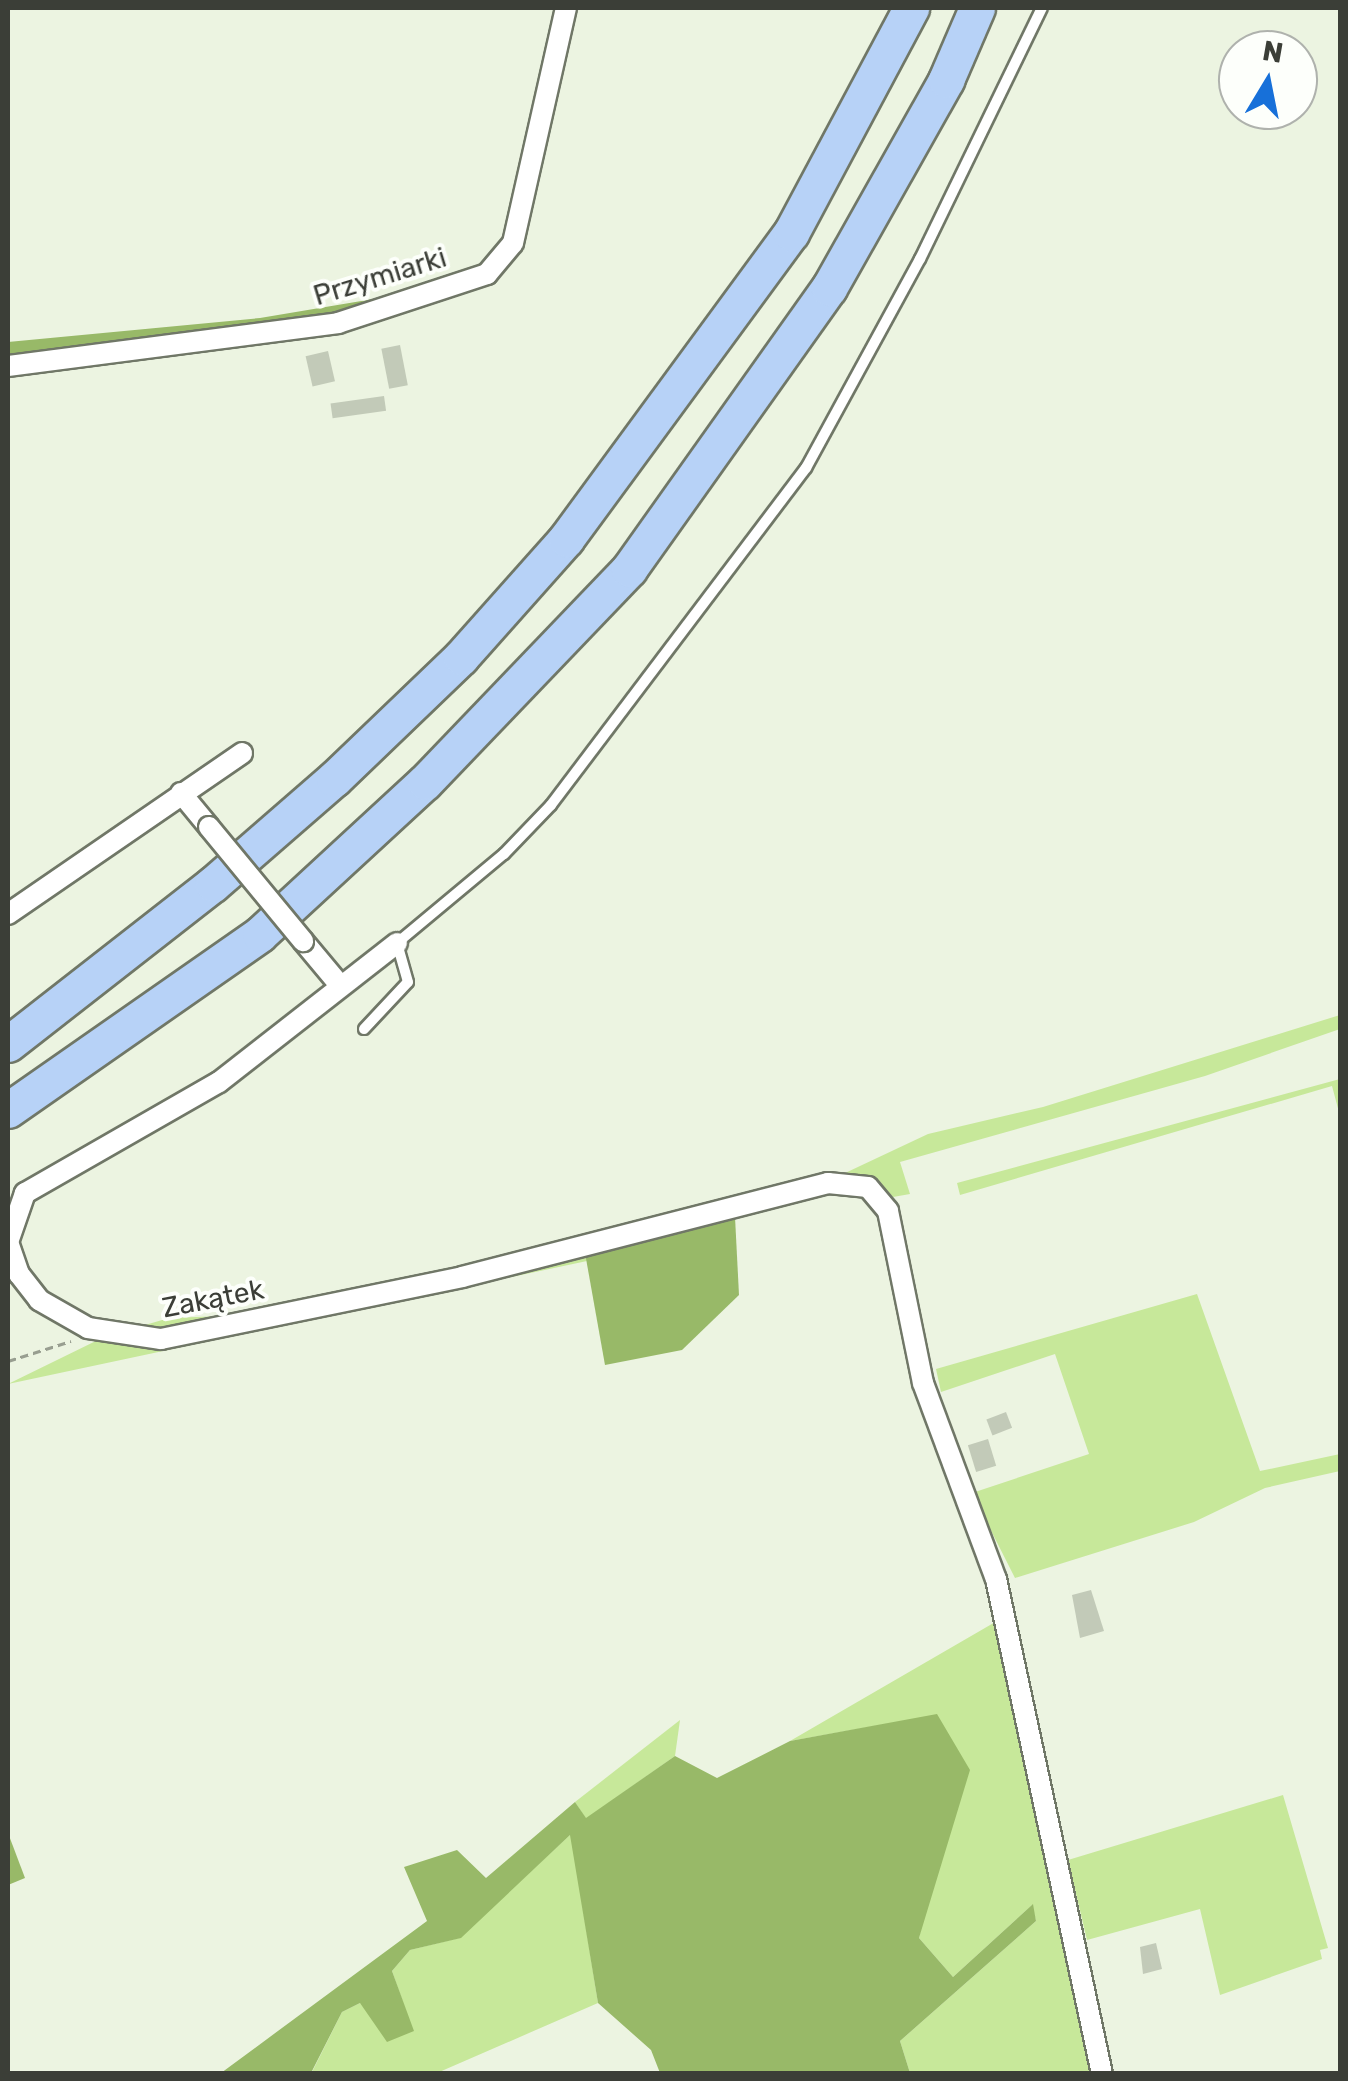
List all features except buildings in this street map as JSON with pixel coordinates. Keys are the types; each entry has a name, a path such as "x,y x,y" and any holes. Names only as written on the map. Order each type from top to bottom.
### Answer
{"highway":[{"path":"8,1044 213,884 334,779 461,657 566,540 791,233 911,8"},
{"path":"8,1110 260,934 425,782 629,570 829,288 946,80 977,8"}],"street":[{"name":"Przymiarki","path":"8,366 338,324 486,274 513,243 566,8"},
{"path":"8,914 242,754"},
{"path":"181,793 339,984"},
{"name":"Zakątek","path":"397,943 339,984 219,1082 25,1193 8,1242 19,1274 39,1300 88,1328 161,1339 462,1277 828,1184 868,1187 883,1200 923,1383 1000,1597 1102,2074"}],"lane":[{"name":"Zakątek","path":"397,943 504,854 593,753 806,468 912,276 1042,8"},
{"path":"364,1029 408,982 397,943"}],"path":[{"path":"8,1361 66,1345 88,1328"}],"green space":[{"path":"409,293 326,319 8,360 8,342 260,318"},
{"path":"1340,1015 1340,1029 1205,1076 900,1162 910,1194 893,1197 873,1177 844,1174 585,1254 587,1261 8,1384 104,1337 169,1318 251,1315 581,1242 843,1174 928,1134 1043,1107"},
{"path":"1340,1079 1340,1116 1332,1086 960,1195 957,1183"},
{"path":"735,1217 739,1295 682,1350 605,1365 585,1253"},
{"path":"1197,1294 1260,1471 1340,1454 1340,1471 1265,1488 1194,1522 1015,1578 972,1493 1089,1454 1055,1354 941,1392 936,1369"},
{"path":"997,1621 1093,2073 910,2073 900,2041 1036,1921 1032,1905 953,1977 919,1938 930,1886 937,1715 790,1741"},
{"path":"937,1714 970,1770 919,1938 953,1977 1033,1904 1036,1921 900,2041 910,2073 660,2073 651,2050 598,2003 570,1835 461,1938 410,1950 392,1971 414,2031 387,2042 360,2003 342,2012 311,2073 221,2073 427,1921 404,1867 457,1850 486,1878 575,1802 586,1818 675,1756 717,1778 790,1741"},
{"path":"680,1720 675,1756 586,1819 575,1802"},
{"path":"1283,1795 1328,1948 1320,1950 1322,1959 1220,1995 1200,1909 1087,1940 1068,1860"},
{"path":"8,1833 25,1878 8,1885"},
{"path":"571,1834 598,2003 437,2073 311,2074 342,2012 360,2003 413,2031 392,1971 410,1950 459,1938"}]}
